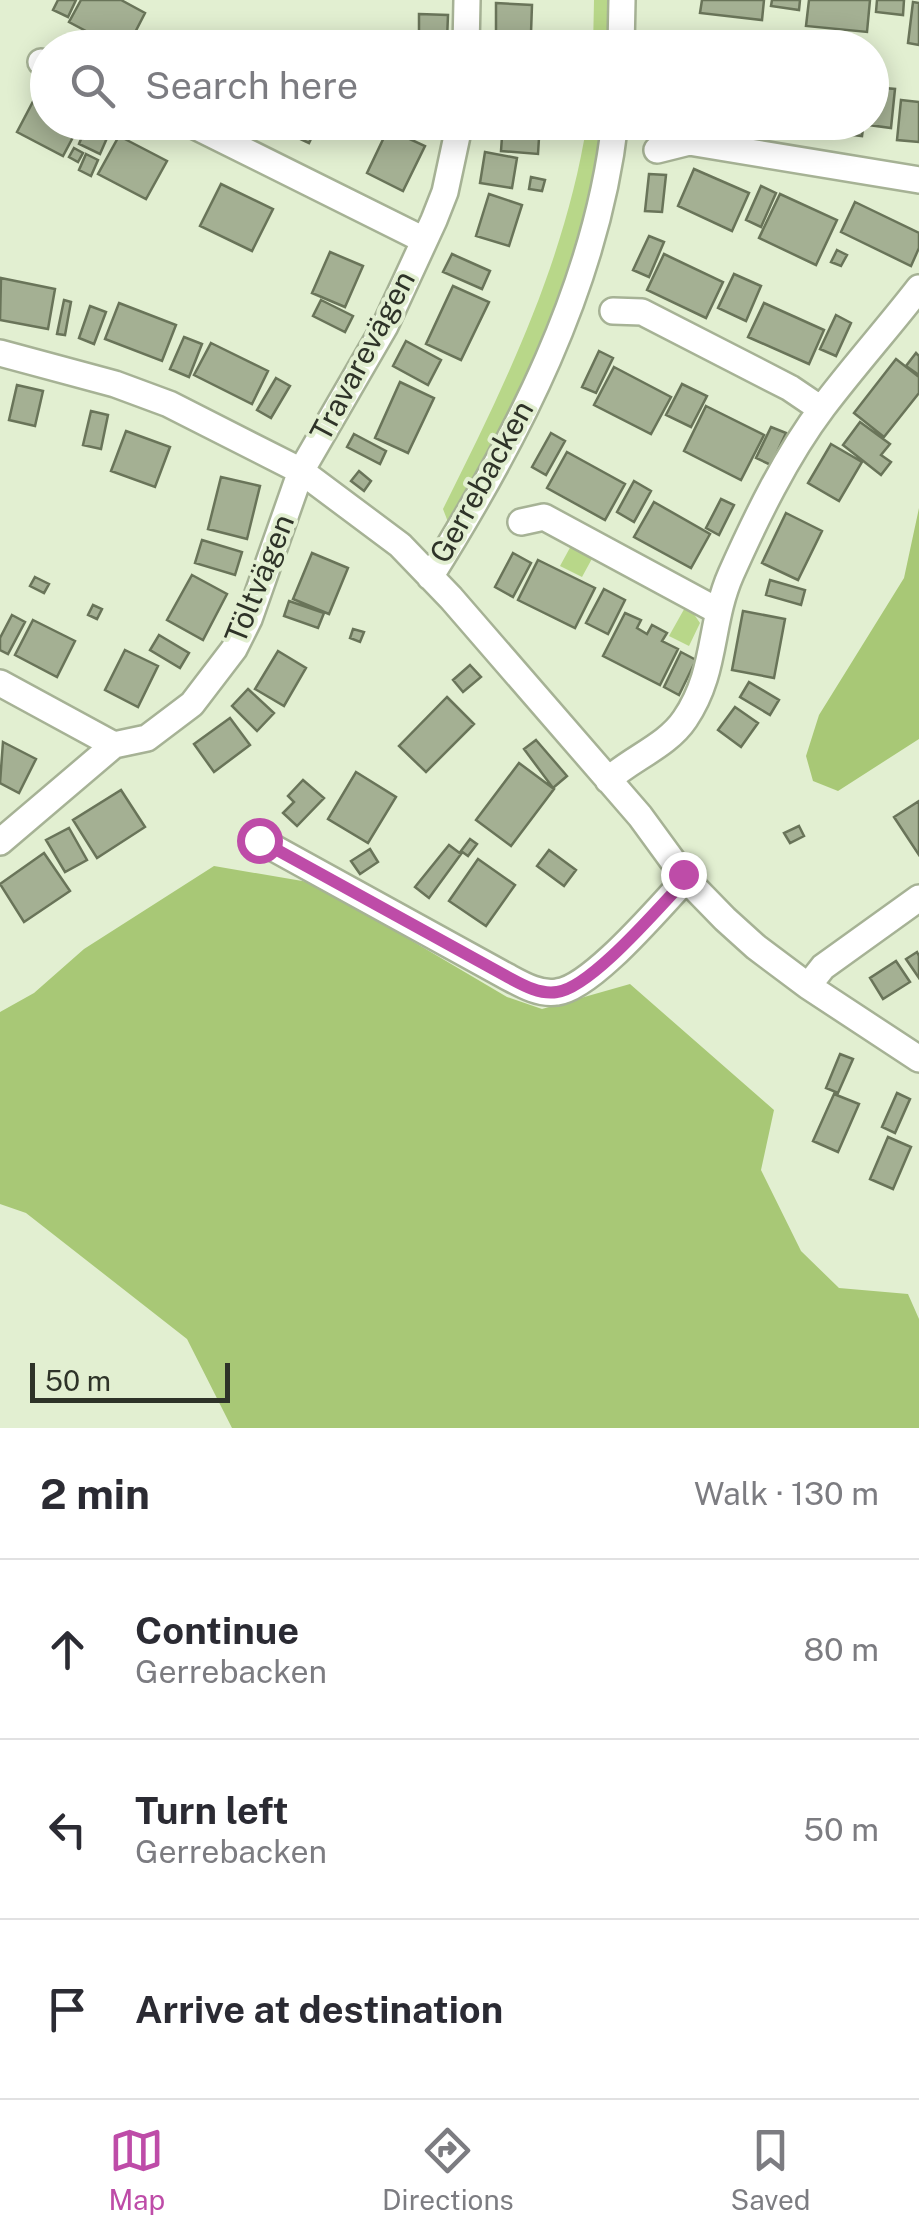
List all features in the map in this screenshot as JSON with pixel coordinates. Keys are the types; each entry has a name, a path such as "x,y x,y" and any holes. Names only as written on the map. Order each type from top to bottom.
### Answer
{"street":[{"path":"466,30 467,0"},
{"path":"621,30 622,0"},
{"name":"Travarevägen","path":"223,140 424,240"},
{"name":"Travarevägen","path":"300,471 384,326 445,192 456,140"},
{"name":"Gerrebacken","path":"612,140 598,211 563,320 522,414 430,576 640,816 686,879 756,947 919,1059"},
{"path":"657,150 690,142 919,180"},
{"path":"608,780 624,765 666,740 685,720 708,677 718,611 740,555 797,446 919,288"},
{"path":"613,310 642,312 790,388 822,409"},
{"path":"0,353 48,364 170,404 300,471 400,545 430,576"},
{"name":"Töltvägen","path":"0,842 114,745 147,738 192,704 225,662 250,619 300,471"},
{"path":"521,522 544,517 718,611"},
{"path":"0,683 114,745"},
{"path":"259,840 532,990 554,993 574,988 600,966 686,879"},
{"path":"808,986 823,967 919,898"}],"green space":[{"path":"594,0 612,0 611,30 593,30"},
{"path":"584,140 600,140 581,229 546,330 501,427 451,523 448,522 443,509 530,322 564,225"},
{"path":"919,508 919,739 838,791 813,781 806,756 819,715 904,578"},
{"path":"572,544 594,555 582,577 560,566"},
{"path":"687,604 700,623 689,646 669,636"},
{"path":"214,866 314,883 507,997 542,1009 630,984 774,1110 761,1170 801,1251 839,1288 908,1294 919,1319 919,1428 232,1428 187,1339 26,1213 0,1204 0,1012 34,993 84,949"}],"building":[{"path":"58,0 76,0 68,17 53,10"},
{"path":"81,0 121,0 145,13 136,30 84,30 69,22"},
{"path":"702,0 764,0 762,20 700,13"},
{"path":"772,0 800,0 799,10 771,6"},
{"path":"809,0 870,0 867,30 806,26"},
{"path":"877,0 904,0 903,15 876,12"},
{"path":"913,2 919,3 919,45 908,43"},
{"path":"496,3 532,5 531,30 496,30"},
{"path":"419,14 448,15 447,30 419,30"},
{"path":"889,88 895,89 889,128"},
{"path":"901,100 919,102 919,142 897,140"},
{"path":"30,107 30,139 17,132"},
{"path":"32,140 71,140 63,156"},
{"path":"81,140 106,140 100,154 79,144"},
{"path":"117,140 127,140 167,161 146,199 98,174"},
{"path":"383,140 412,140 425,146 403,191 367,173"},
{"path":"502,140 539,140 538,154 501,151"},
{"path":"74,148 83,153 78,162 69,157"},
{"path":"485,152 517,158 512,188 480,183"},
{"path":"86,154 98,160 91,176 79,170"},
{"path":"694,169 749,193 732,231 678,206"},
{"path":"649,174 666,175 662,212 645,211"},
{"path":"531,177 545,180 542,191 529,189"},
{"path":"221,184 273,209 252,251 200,226"},
{"path":"761,186 776,193 761,227 746,220"},
{"path":"489,194 522,205 509,246 476,236"},
{"path":"780,194 837,220 816,265 759,238"},
{"path":"855,202 919,233 919,248 911,266 841,232"},
{"path":"649,236 664,242 649,277 633,270"},
{"path":"837,250 847,255 841,266 831,262"},
{"path":"330,252 363,266 345,307 312,293"},
{"path":"452,254 490,271 482,289 443,272"},
{"path":"664,254 723,282 706,318 647,290"},
{"path":"734,274 761,286 746,321 718,308"},
{"path":"1,278 55,289 48,329 0,320"},
{"path":"453,286 489,302 461,360 426,344"},
{"path":"64,300 71,302 65,335 57,334"},
{"path":"321,300 353,316 345,332 313,316"},
{"path":"119,303 176,325 162,361 105,339"},
{"path":"764,303 824,330 809,364 748,337"},
{"path":"90,306 106,312 94,344 79,338"},
{"path":"836,315 851,323 836,356 820,349"},
{"path":"184,337 202,344 189,377 170,369"},
{"path":"406,341 441,360 428,385 393,366"},
{"path":"211,343 268,371 252,404 194,375"},
{"path":"599,351 613,358 596,393 582,387"},
{"path":"916,353 919,356 919,375 906,366"},
{"path":"896,359 919,377 919,393 884,437 854,413"},
{"path":"614,367 671,397 651,434 594,405"},
{"path":"276,378 290,386 271,418 257,410"},
{"path":"400,382 434,398 408,453 375,438"},
{"path":"682,384 707,396 691,427 666,415"},
{"path":"17,385 43,391 35,426 9,420"},
{"path":"706,406 764,435 741,480 684,451"},
{"path":"91,411 108,415 101,449 83,445"},
{"path":"860,422 890,444 881,455 891,462 881,475 843,445"},
{"path":"771,427 786,433 771,465 756,458"},
{"path":"126,431 170,447 155,487 111,471"},
{"path":"551,433 565,441 546,475 532,467"},
{"path":"354,434 386,451 380,464 347,447"},
{"path":"831,444 862,462 839,501 808,483"},
{"path":"567,452 625,484 605,520 547,488"},
{"path":"359,471 371,481 364,491 351,481"},
{"path":"221,477 260,486 247,539 208,529"},
{"path":"634,481 651,491 634,522 617,512"},
{"path":"721,499 734,505 719,535 706,528"},
{"path":"654,502 710,534 691,568 634,537"},
{"path":"786,513 822,531 798,580 762,563"},
{"path":"202,540 242,552 235,575 195,563"},
{"path":"312,553 348,568 329,614 293,599"},
{"path":"513,553 531,563 513,597 495,587"},
{"path":"538,560 595,588 575,628 518,600"},
{"path":"192,575 227,594 203,640 167,620"},
{"path":"35,577 49,584 44,593 30,586"},
{"path":"770,580 805,590 801,605 766,595"},
{"path":"604,589 625,600 608,634 586,623"},
{"path":"289,601 324,613 318,628 284,616"},
{"path":"93,605 102,609 97,619 88,615"},
{"path":"743,611 785,619 774,678 732,670"},
{"path":"625,613 641,620 637,628 647,634 652,625 667,633 662,641 678,649 660,685 603,656"},
{"path":"12,615 25,622 8,654 0,650 0,638"},
{"path":"33,620 75,641 57,677 15,655"},
{"path":"353,629 364,632 360,642 350,638"},
{"path":"159,635 189,653 180,668 150,650"},
{"path":"125,650 158,666 138,707 105,690"},
{"path":"278,651 306,668 284,706 255,689"},
{"path":"681,652 696,660 679,695 664,687"},
{"path":"470,665 481,677 463,692 453,680"},
{"path":"749,682 779,700 770,715 740,697"},
{"path":"248,689 274,713 257,731 232,706"},
{"path":"447,697 474,724 426,772 399,746"},
{"path":"735,707 758,723 741,747 718,730"},
{"path":"230,718 250,745 214,772 194,744"},
{"path":"536,740 567,776 553,788 524,749"},
{"path":"3,742 36,759 19,793 0,783"},
{"path":"519,763 554,789 511,846 476,820"},
{"path":"356,772 396,797 368,843 328,819"},
{"path":"303,780 324,798 297,826 283,813 294,802 288,796"},
{"path":"121,790 145,827 97,858 73,820"},
{"path":"919,801 919,855 894,817"},
{"path":"799,826 804,836 790,843 784,833"},
{"path":"69,828 87,860 65,872 46,840"},
{"path":"470,839 477,844 468,856 461,851"},
{"path":"449,845 461,854 429,898 415,887"},
{"path":"370,849 378,862 360,874 351,861"},
{"path":"549,850 576,870 564,886 537,866"},
{"path":"44,853 70,891 24,922 0,884"},
{"path":"478,859 515,885 486,926 449,901"},
{"path":"917,952 919,956 919,978 906,959"},
{"path":"896,961 910,982 883,999 870,978"},
{"path":"840,1054 853,1059 838,1093 826,1088"},
{"path":"897,1093 910,1099 895,1133 882,1127"},
{"path":"834,1094 859,1104 838,1152 813,1141"},
{"path":"888,1137 911,1147 893,1189 870,1179"}],"route":[{"path":"259,840 532,990 554,993 574,988 600,966 686,879 683,874"}]}
